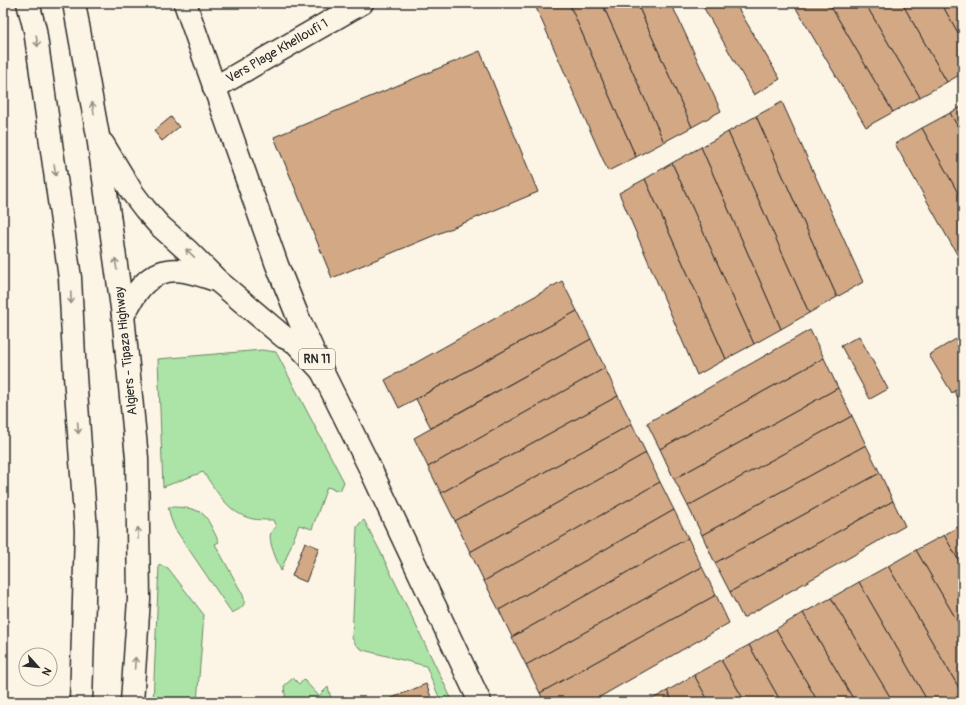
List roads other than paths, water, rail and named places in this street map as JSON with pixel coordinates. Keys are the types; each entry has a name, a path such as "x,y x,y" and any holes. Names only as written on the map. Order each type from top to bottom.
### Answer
{"main road":[{"path":"28,3 35,30 70,278 74,376 86,531 81,702"},
{"name":"Algiers - Tipaza Highway","path":"74,3 98,136 123,315 137,458 139,600 132,702"},
{"name":"RN 11","path":"184,3 277,265 298,317 322,371 369,466 480,702"},
{"name":"Vers Plage Khelloufi 1","path":"214,88 362,3"},
{"path":"98,136 132,192 159,224 218,281 284,337 295,342 322,371"},
{"path":"123,315 145,282 155,275 167,271 179,270 191,272 218,281"}]}
